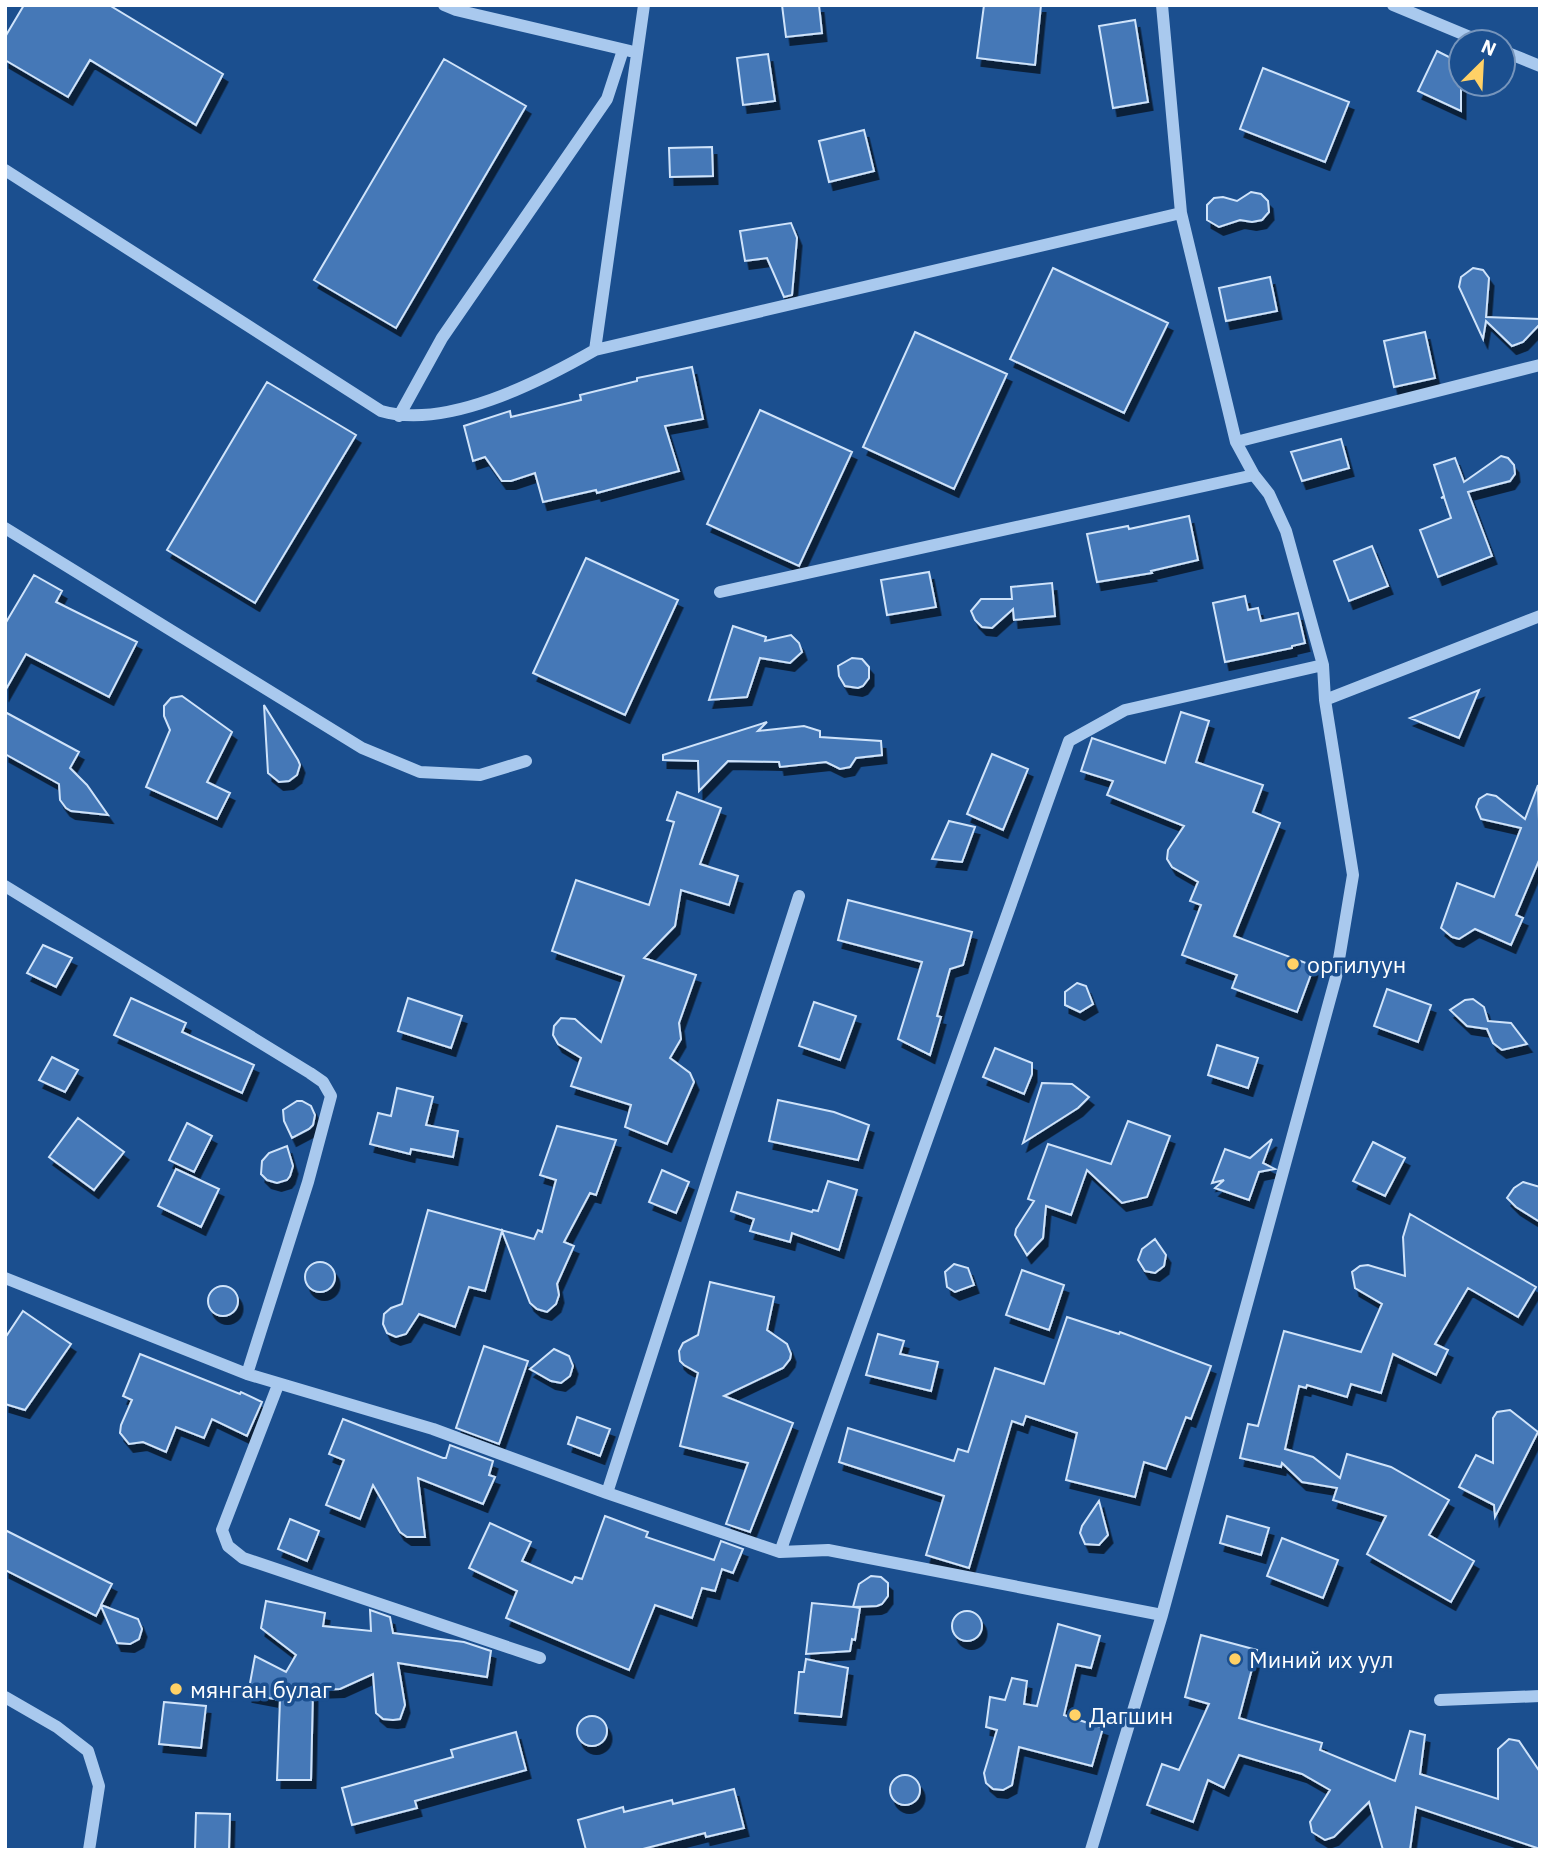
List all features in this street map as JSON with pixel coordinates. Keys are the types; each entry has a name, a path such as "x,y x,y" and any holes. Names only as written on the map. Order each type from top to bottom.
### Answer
{"street":[{"path":"444,5 638,52"},
{"path":"595,349 644,5"},
{"path":"1091,1850 1162,1615 1336,977 1353,875 1325,700 1323,665 1286,531 1269,494 1236,442 1181,213 1162,5"},
{"path":"1393,5 1448,28"},
{"path":"398,416 442,338 607,99 624,50"},
{"path":"1517,57 1540,66"},
{"path":"5,170 381,411 398,416 429,416 520,389 595,349 1181,213"},
{"path":"1236,442 1540,365"},
{"path":"720,592 1254,474"},
{"path":"5,528 362,748 419,772 480,775 526,761"},
{"path":"1325,700 1540,616"},
{"path":"780,1552 1069,741 1125,710 1323,665"},
{"path":"5,886 310,1073 323,1082 331,1096 308,1182 247,1374"},
{"path":"607,1493 799,897"},
{"path":"5,1278 278,1385 433,1429 607,1493 780,1552 828,1550 1162,1615"},
{"path":"278,1385 222,1530 229,1546 243,1558 540,1658"},
{"path":"1440,1700 1540,1696"},
{"path":"5,1697 57,1727 88,1751 99,1786 89,1850"}],"building":[{"path":"24,5 109,5 223,74 196,125 90,60 68,97 5,60 5,37"},
{"path":"782,5 819,5 822,33 786,37"},
{"path":"984,5 1041,5 1035,65 977,58"},
{"path":"1135,20 1148,102 1113,108 1099,26"},
{"path":"1437,51 1447,56 1447,98 1461,98 1461,111 1418,91"},
{"path":"768,54 775,101 743,105 737,58"},
{"path":"444,59 526,106 396,328 314,280"},
{"path":"1263,68 1349,102 1325,162 1240,129"},
{"path":"864,130 874,171 829,182 819,141"},
{"path":"712,147 713,176 670,177 669,148"},
{"path":"1251,192 1261,194 1268,201 1269,212 1262,220 1240,220 1219,227 1207,220 1207,205 1214,198 1223,197 1237,201"},
{"path":"791,223 797,238 792,295 784,297 767,258 745,261 740,231"},
{"path":"1053,268 1168,323 1124,413 1010,359"},
{"path":"1473,268 1483,270 1489,278 1486,317 1540,319 1540,324 1523,342 1512,346 1486,321 1483,339 1459,287 1461,277"},
{"path":"1270,277 1277,311 1226,321 1219,288"},
{"path":"915,332 1007,374 954,489 863,447"},
{"path":"1425,332 1435,378 1394,387 1384,341"},
{"path":"692,367 703,419 665,426 679,471 597,493 596,490 543,502 535,473 511,481 502,481 485,457 473,461 464,426 510,411 511,417 581,400 580,395 637,381 637,378"},
{"path":"267,382 356,435 255,603 167,550"},
{"path":"760,410 852,452 799,566 707,524"},
{"path":"1341,439 1349,468 1302,481 1291,452"},
{"path":"1501,456 1508,458 1514,465 1515,474 1510,481 1468,492 1492,556 1438,577 1420,530 1451,518 1444,497 1441,498 1444,496 1434,465 1455,458 1464,482"},
{"path":"1189,516 1198,560 1151,571 1152,573 1097,582 1087,534 1128,526 1129,529"},
{"path":"1372,546 1388,586 1349,601 1334,561"},
{"path":"586,558 678,600 625,715 533,673"},
{"path":"929,572 936,607 887,615 881,580"},
{"path":"34,575 62,591 56,602 137,642 109,697 26,654 5,691 5,624"},
{"path":"1052,583 1055,616 1014,620 1013,609 992,628 982,627 971,611 981,599 1012,599 1011,587"},
{"path":"1245,596 1248,610 1258,608 1261,621 1298,613 1305,643 1225,662 1213,603"},
{"path":"733,626 766,637 765,641 791,635 799,643 802,652 790,663 760,658 747,697 709,700"},
{"path":"852,658 862,659 869,667 869,678 858,688 845,686 839,676 838,666"},
{"path":"1479,690 1459,738 1410,718"},
{"path":"182,696 232,732 207,782 230,793 217,819 146,787 170,730 164,716 164,706 171,698"},
{"path":"264,705 300,765 297,775 289,781 279,782 268,773"},
{"path":"5,712 79,752 70,768 87,785 108,815 71,811 60,800 59,784 5,754"},
{"path":"1181,712 1209,721 1196,762 1263,785 1253,812 1280,823 1234,936 1314,966 1297,1012 1232,988 1237,975 1182,955 1201,905 1190,901 1198,882 1172,867 1167,859 1168,850 1184,826 1107,795 1113,781 1081,771 1092,738 1165,763"},
{"path":"767,722 758,731 804,726 820,731 820,737 881,741 882,755 856,758 850,767 840,769 826,762 780,767 779,762 728,761 699,791 698,761 663,760 663,755"},
{"path":"992,754 1028,769 1003,830 967,814"},
{"path":"1538,785 1540,858 1516,915 1523,918 1511,945 1475,929 1459,939 1452,937 1441,928 1457,883 1494,897 1521,828 1481,819 1476,807 1479,799 1487,794 1496,796 1525,819"},
{"path":"677,792 721,808 700,864 738,876 729,905 681,890 675,926 644,958 696,975 679,1023 681,1039 670,1058 690,1073 694,1082 667,1144 625,1127 631,1105 571,1086 581,1058 558,1044 553,1035 554,1026 561,1018 575,1019 601,1042 624,976 552,951 576,880 649,905 674,822 667,820"},
{"path":"949,821 975,827 962,862 932,859"},
{"path":"848,900 972,932 963,965 950,969 937,1016 941,1017 930,1055 898,1039 922,962 838,940"},
{"path":"43,945 72,958 56,987 27,973"},
{"path":"1077,983 1086,986 1093,1004 1080,1012 1065,1005 1065,992"},
{"path":"1387,989 1431,1005 1418,1042 1374,1026"},
{"path":"131,998 186,1023 182,1032 254,1065 242,1093 114,1035"},
{"path":"408,998 462,1016 451,1048 398,1031"},
{"path":"1473,999 1484,1007 1488,1021 1511,1023 1527,1044 1502,1050 1493,1043 1487,1029 1467,1026 1450,1010 1465,1000"},
{"path":"814,1002 856,1016 840,1060 799,1046"},
{"path":"1217,1045 1258,1058 1248,1088 1208,1075"},
{"path":"995,1048 1032,1063 1032,1074 1024,1094 983,1077"},
{"path":"52,1057 78,1070 65,1092 39,1080"},
{"path":"1042,1083 1072,1084 1089,1097 1078,1108 1023,1143"},
{"path":"397,1088 433,1097 426,1125 458,1131 453,1157 411,1149 410,1154 370,1144 378,1113 391,1116"},
{"path":"778,1100 834,1112 869,1125 858,1160 769,1141"},
{"path":"297,1101 311,1106 315,1115 313,1125 309,1129 292,1138 284,1121 283,1110"},
{"path":"78,1118 124,1152 94,1190 49,1157"},
{"path":"1128,1121 1170,1136 1147,1197 1122,1203 1087,1170 1071,1215 1046,1206 1043,1238 1027,1255 1015,1235 1016,1229 1034,1201 1028,1199 1048,1144 1111,1164"},
{"path":"187,1123 212,1136 194,1172 169,1160"},
{"path":"557,1126 616,1140 596,1195 590,1193 564,1242 574,1246 557,1284 559,1295 556,1304 547,1312 530,1303 502,1231 485,1291 469,1287 455,1327 419,1314 406,1334 396,1337 387,1333 383,1324 384,1314 402,1304 428,1210 534,1239 538,1230 542,1232 556,1180 540,1175"},
{"path":"1272,1139 1263,1163 1275,1169 1259,1172 1249,1200 1215,1188 1224,1180 1212,1183 1225,1149 1250,1158"},
{"path":"1373,1142 1405,1158 1385,1196 1353,1181"},
{"path":"287,1146 293,1166 290,1176 277,1183 267,1180 261,1174 262,1161 269,1153"},
{"path":"176,1169 219,1189 201,1227 158,1206"},
{"path":"662,1170 689,1182 676,1213 649,1202"},
{"path":"828,1181 857,1190 839,1250 792,1233 790,1242 750,1231 754,1219 731,1211 737,1192 812,1212 818,1211"},
{"path":"1523,1182 1540,1187 1540,1222 1507,1198 1514,1188"},
{"path":"1410,1214 1536,1287 1518,1317 1468,1288 1435,1344 1448,1350 1436,1375 1393,1354 1381,1393 1351,1384 1347,1397 1307,1385 1306,1388 1299,1386 1285,1449 1313,1457 1340,1478 1347,1454 1391,1467 1449,1500 1429,1535 1474,1561 1451,1602 1367,1554 1386,1516 1333,1500 1337,1488 1302,1482 1282,1463 1281,1467 1240,1458 1248,1424 1258,1426 1284,1331 1361,1352 1382,1304 1355,1288 1352,1272 1360,1266 1368,1265 1405,1276 1403,1237"},
{"path":"1155,1239 1166,1255 1164,1266 1155,1273 1145,1271 1138,1260 1142,1249"},
{"path":"320,1262 331,1266 335,1277 331,1288 320,1292 309,1288 305,1277 309,1266"},
{"path":"954,1264 968,1268 974,1285 955,1292 947,1287 945,1272"},
{"path":"1022,1270 1064,1285 1049,1330 1006,1315"},
{"path":"710,1282 774,1297 767,1330 787,1344 791,1354 783,1368 724,1396 793,1423 750,1532 726,1524 748,1463 680,1446 698,1373 680,1361 679,1351 683,1343 698,1335"},
{"path":"223,1286 234,1290 238,1301 234,1312 223,1316 212,1312 208,1301 212,1290"},
{"path":"23,1311 71,1344 25,1410 5,1404 5,1338"},
{"path":"1067,1317 1119,1334 1120,1332 1211,1366 1191,1419 1186,1417 1166,1469 1144,1462 1135,1497 1066,1480 1077,1433 1026,1416 1023,1425 1012,1421 969,1568 926,1555 944,1496 839,1462 848,1428 954,1461 958,1449 968,1452 995,1368 1044,1384"},
{"path":"878,1334 904,1341 900,1354 938,1362 931,1391 866,1375"},
{"path":"484,1346 528,1361 499,1444 456,1428"},
{"path":"554,1349 569,1356 573,1366 570,1376 561,1383 551,1381 530,1369"},
{"path":"140,1354 262,1402 247,1436 212,1419 204,1438 176,1427 166,1452 143,1442 129,1444 120,1433 132,1400 123,1396"},
{"path":"1510,1410 1538,1432 1495,1517 1494,1505 1459,1487 1476,1455 1493,1463 1493,1418 1497,1412"},
{"path":"577,1417 610,1429 600,1456 568,1444"},
{"path":"343,1419 443,1458 446,1458 450,1445 493,1461 489,1475 495,1477 483,1504 418,1478 425,1537 407,1537 400,1532 373,1485 360,1519 326,1505 344,1460 329,1454"},
{"path":"1099,1501 1108,1535 1099,1545 1085,1544 1080,1533 1082,1526"},
{"path":"605,1516 648,1532 646,1537 714,1560 721,1541 743,1549 733,1573 722,1569 715,1591 702,1588 692,1618 655,1605 629,1670 506,1618 517,1591 469,1568 490,1523 531,1542 522,1561 572,1583 575,1577 582,1579"},
{"path":"1227,1516 1269,1528 1261,1555 1220,1543"},
{"path":"290,1519 319,1531 307,1561 278,1549"},
{"path":"5,1530 112,1584 101,1605 138,1619 142,1629 139,1639 130,1644 117,1643 101,1606 96,1616 5,1570"},
{"path":"1282,1538 1338,1560 1323,1598 1267,1576"},
{"path":"871,1576 881,1577 888,1583 888,1596 877,1606 854,1607 860,1608 855,1640 852,1639 850,1651 806,1654 812,1603 853,1607 859,1584"},
{"path":"266,1601 325,1613 323,1626 371,1631 370,1610 390,1617 393,1633 464,1642 491,1651 487,1677 398,1663 405,1705 400,1719 393,1720 383,1719 376,1713 373,1674 340,1689 313,1690 311,1780 277,1780 280,1700 248,1694 255,1656 286,1672 296,1655 261,1628"},
{"path":"967,1611 978,1615 982,1626 978,1637 967,1641 956,1637 952,1626 956,1615"},
{"path":"1058,1624 1100,1636 1091,1668 1076,1665 1064,1715 1103,1728 1092,1766 1019,1747 1012,1785 1003,1790 993,1789 986,1783 984,1773 997,1730 986,1727 990,1697 1005,1700 1012,1678 1027,1681 1024,1704 1037,1706"},
{"path":"1201,1635 1257,1650 1239,1718 1322,1743 1320,1750 1395,1781 1410,1731 1425,1735 1420,1774 1498,1799 1498,1749 1509,1739 1519,1741 1540,1772 1540,1849 1416,1807 1410,1850 1383,1850 1369,1802 1334,1837 1325,1840 1312,1832 1310,1822 1330,1790 1302,1774 1239,1755 1224,1788 1208,1780 1193,1822 1147,1805 1162,1764 1179,1770 1209,1704 1185,1697"},
{"path":"806,1659 848,1668 841,1717 795,1713 799,1672 804,1672"},
{"path":"164,1702 206,1706 201,1748 159,1744"},
{"path":"592,1716 603,1720 607,1731 603,1742 592,1746 581,1742 577,1731 581,1720"},
{"path":"516,1732 526,1770 415,1801 417,1808 352,1825 342,1788 453,1757 451,1750"},
{"path":"905,1775 916,1779 920,1790 916,1801 905,1805 894,1801 890,1790 894,1779"},
{"path":"734,1789 744,1828 706,1837 705,1833 639,1850 586,1850 578,1820 623,1807 624,1812 672,1800 673,1804"},
{"path":"196,1813 230,1814 229,1850 195,1850"}],"place":[{"name":"оргилуун","path":"1293,964"},
{"name":"Миний их уул","path":"1235,1659"},
{"name":"мянган булаг","path":"176,1689"},
{"name":"Дагшин","path":"1075,1715"}]}
